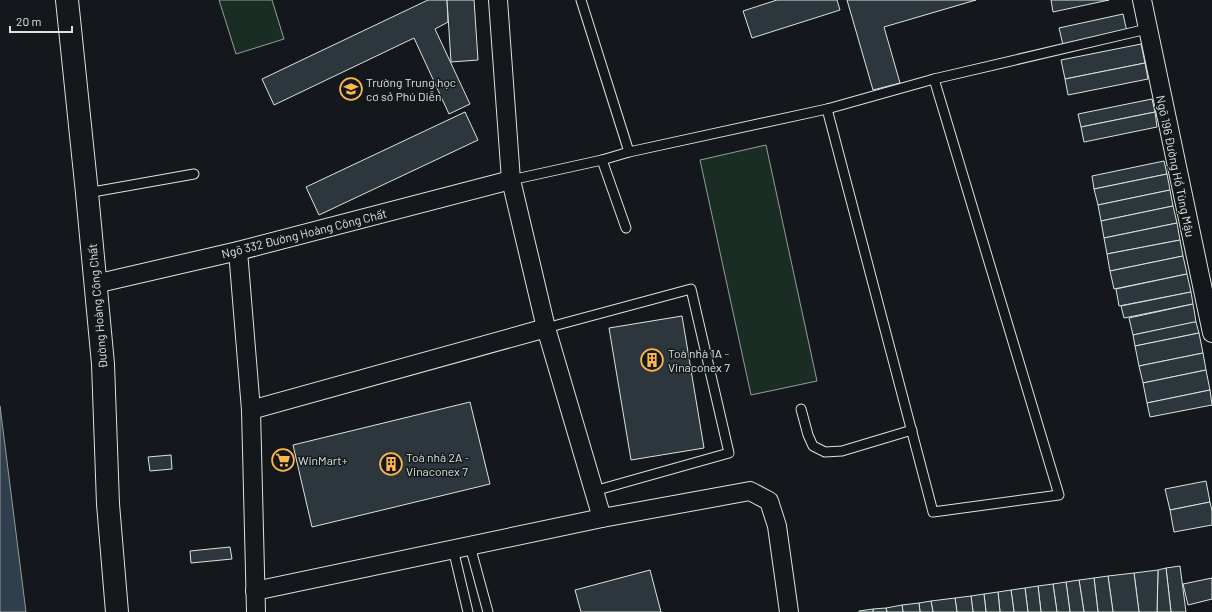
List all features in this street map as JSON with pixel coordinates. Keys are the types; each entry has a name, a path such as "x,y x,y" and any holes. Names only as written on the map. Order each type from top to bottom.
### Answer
{"street":[{"name":"Đường Hoàng Công Chất","path":"67,0 103,364 108,504 117,612"},
{"path":"498,0 511,180 546,328 602,518"},
{"name":"Ngõ 196 Đường Hồ Tùng Mậu","path":"1142,0 1212,333"},
{"name":"Ngõ 332 Đường Hoàng Công Chất","path":"96,284 238,250 511,180"},
{"path":"238,250 251,410 256,612"},
{"path":"251,410 546,328"},
{"path":"255,591 602,518 750,491 768,501 777,526 789,612"}],"lane":[{"path":"581,0 629,152"},
{"name":"Ngõ 332 Đường Hoàng Công Chất","path":"511,180 602,160 629,152 828,109 934,79 1147,29"},
{"path":"828,109 933,512 1059,494 934,79"},
{"path":"602,160 626,228"},
{"path":"87,193 194,174"},
{"path":"546,328 690,289 729,453 594,492"},
{"path":"801,408 808,435 813,446 825,452 842,451 912,430"},
{"path":"462,547 468,612"},
{"path":"462,547 488,612"}],"green space":[{"path":"219,0 272,0 284,39 236,54"},
{"path":"766,145 817,381 751,395 700,160"}],"water":[{"path":"0,406 26,612 0,612"}],"building":[{"path":"428,0 447,0 448,22 435,29 470,104 449,114 414,38 274,105 262,79"},
{"path":"447,0 474,0 478,60 451,62"},
{"path":"777,0 837,0 840,10 752,38 743,11"},
{"path":"847,0 976,0 884,27 900,83 873,90"},
{"path":"1051,0 1109,0 1053,12"},
{"path":"1123,14 1127,32 1063,45 1059,28"},
{"path":"1141,44 1145,63 1065,79 1061,60"},
{"path":"1145,63 1148,79 1068,95 1065,79"},
{"path":"1152,99 1155,112 1081,127 1078,114"},
{"path":"465,112 478,140 319,215 306,187"},
{"path":"1155,112 1157,127 1084,142 1081,127"},
{"path":"1164,161 1167,174 1094,189 1092,176"},
{"path":"1167,174 1170,190 1098,205 1094,189"},
{"path":"1170,190 1173,206 1101,221 1098,205"},
{"path":"1173,206 1177,223 1104,238 1101,221"},
{"path":"1177,223 1180,240 1107,254 1104,238"},
{"path":"1180,240 1183,256 1110,271 1107,254"},
{"path":"1183,256 1187,274 1114,289 1110,271"},
{"path":"1187,274 1191,292 1119,306 1116,289"},
{"path":"1191,292 1193,304 1124,318 1121,306"},
{"path":"1193,304 1196,322 1133,335 1129,318"},
{"name":"Toà nhà 1A - Vinaconex 7","path":"682,316 704,448 631,460 609,328"},
{"path":"1196,322 1199,333 1135,346 1133,335"},
{"path":"1199,333 1203,353 1139,366 1135,346"},
{"path":"1203,353 1206,370 1143,383 1139,366"},
{"path":"1206,370 1210,390 1147,403 1143,383"},
{"path":"1210,390 1212,405 1150,417 1147,403"},
{"name":"Toà nhà 2A - Vinaconex 7","path":"470,402 490,484 312,527 293,445"},
{"path":"171,455 172,469 150,471 148,457"},
{"path":"1206,481 1210,502 1170,510 1165,489"},
{"path":"1210,502 1212,511 1212,525 1174,532 1170,510"},
{"path":"230,547 232,559 191,563 190,551"},
{"path":"1180,566 1186,612 1171,612 1166,568"},
{"path":"1166,568 1171,612 1157,612 1158,570"},
{"path":"650,570 661,612 581,612 575,590"},
{"path":"1158,570 1157,612 1139,612 1134,573"},
{"path":"1134,573 1139,612 1113,612 1108,576"},
{"path":"1108,576 1113,612 1098,612 1094,578"},
{"path":"1094,578 1098,612 1084,612 1079,580"},
{"path":"1212,578 1212,599 1188,605 1183,584"},
{"path":"1079,580 1084,612 1070,612 1066,582"},
{"path":"1066,582 1070,612 1057,612 1053,584"},
{"path":"1053,584 1057,612 1041,612 1038,586"},
{"path":"1038,586 1041,612 1028,612 1025,588"},
{"path":"1025,588 1028,612 1014,612 1011,590"},
{"path":"1011,590 1014,612 1000,612 998,592"},
{"path":"998,592 1000,612 986,612 984,594"},
{"path":"984,594 986,612 973,612 971,596"},
{"path":"971,596 973,612 957,612 955,598"},
{"path":"955,598 957,612 933,612 931,601"},
{"path":"931,601 933,612 920,612 919,603"},
{"path":"919,603 920,612 903,612 902,605"},
{"path":"902,605 903,612 887,612 886,608"},
{"path":"886,608 887,612 873,612 873,609"},
{"path":"873,609 873,612 859,612 859,611"}],"place":[{"name":"Trường Trung học cơ sở Phú Diễn","path":"351,89"},
{"name":"Toà nhà 1A - Vinaconex 7","path":"652,360"},
{"name":"WinMart+","path":"283,460"},
{"name":"Toà nhà 2A - Vinaconex 7","path":"391,464"}]}
